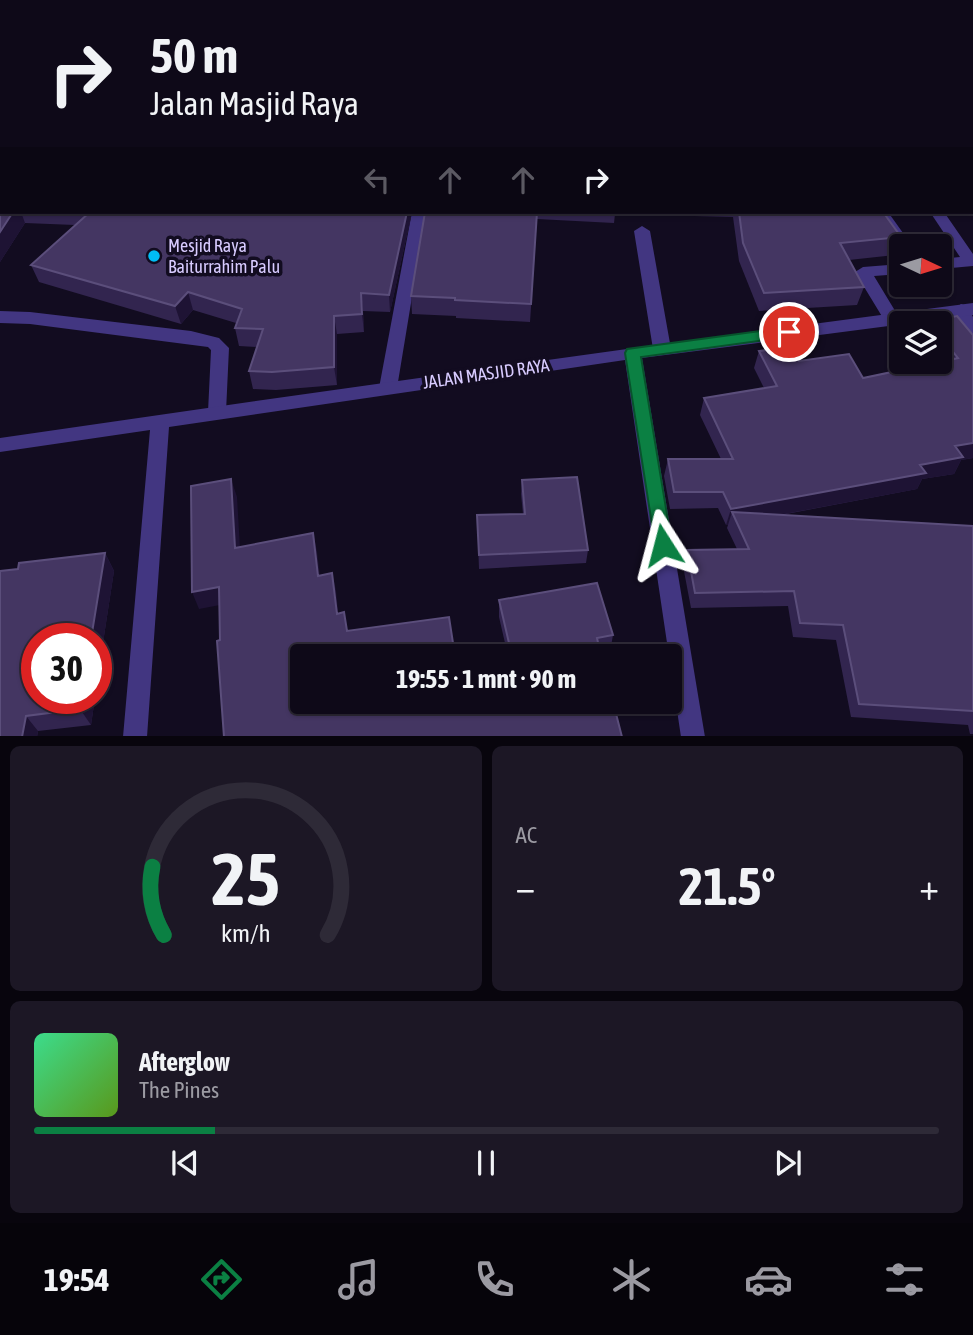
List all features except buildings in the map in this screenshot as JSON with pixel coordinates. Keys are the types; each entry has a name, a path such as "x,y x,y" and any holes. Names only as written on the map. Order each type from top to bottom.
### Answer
{"street":[{"path":"388,388 419,214"},
{"path":"882,214 896,234"},
{"path":"938,214 971,261 952,263"},
{"path":"642,231 662,349"},
{"path":"889,270 863,272 889,314"},
{"path":"967,309 973,332"},
{"path":"0,317 30,318 213,342 220,348 217,412"},
{"name":"JALAN MASJID RAYA","path":"0,445 633,353 889,319"},
{"path":"633,353 693,736"},
{"path":"135,736 160,420"}],"place":[{"name":"Mesjid Raya Baiturrahim Palu","path":"154,256"}],"route":[{"path":"663,545 633,353 789,332"}]}
